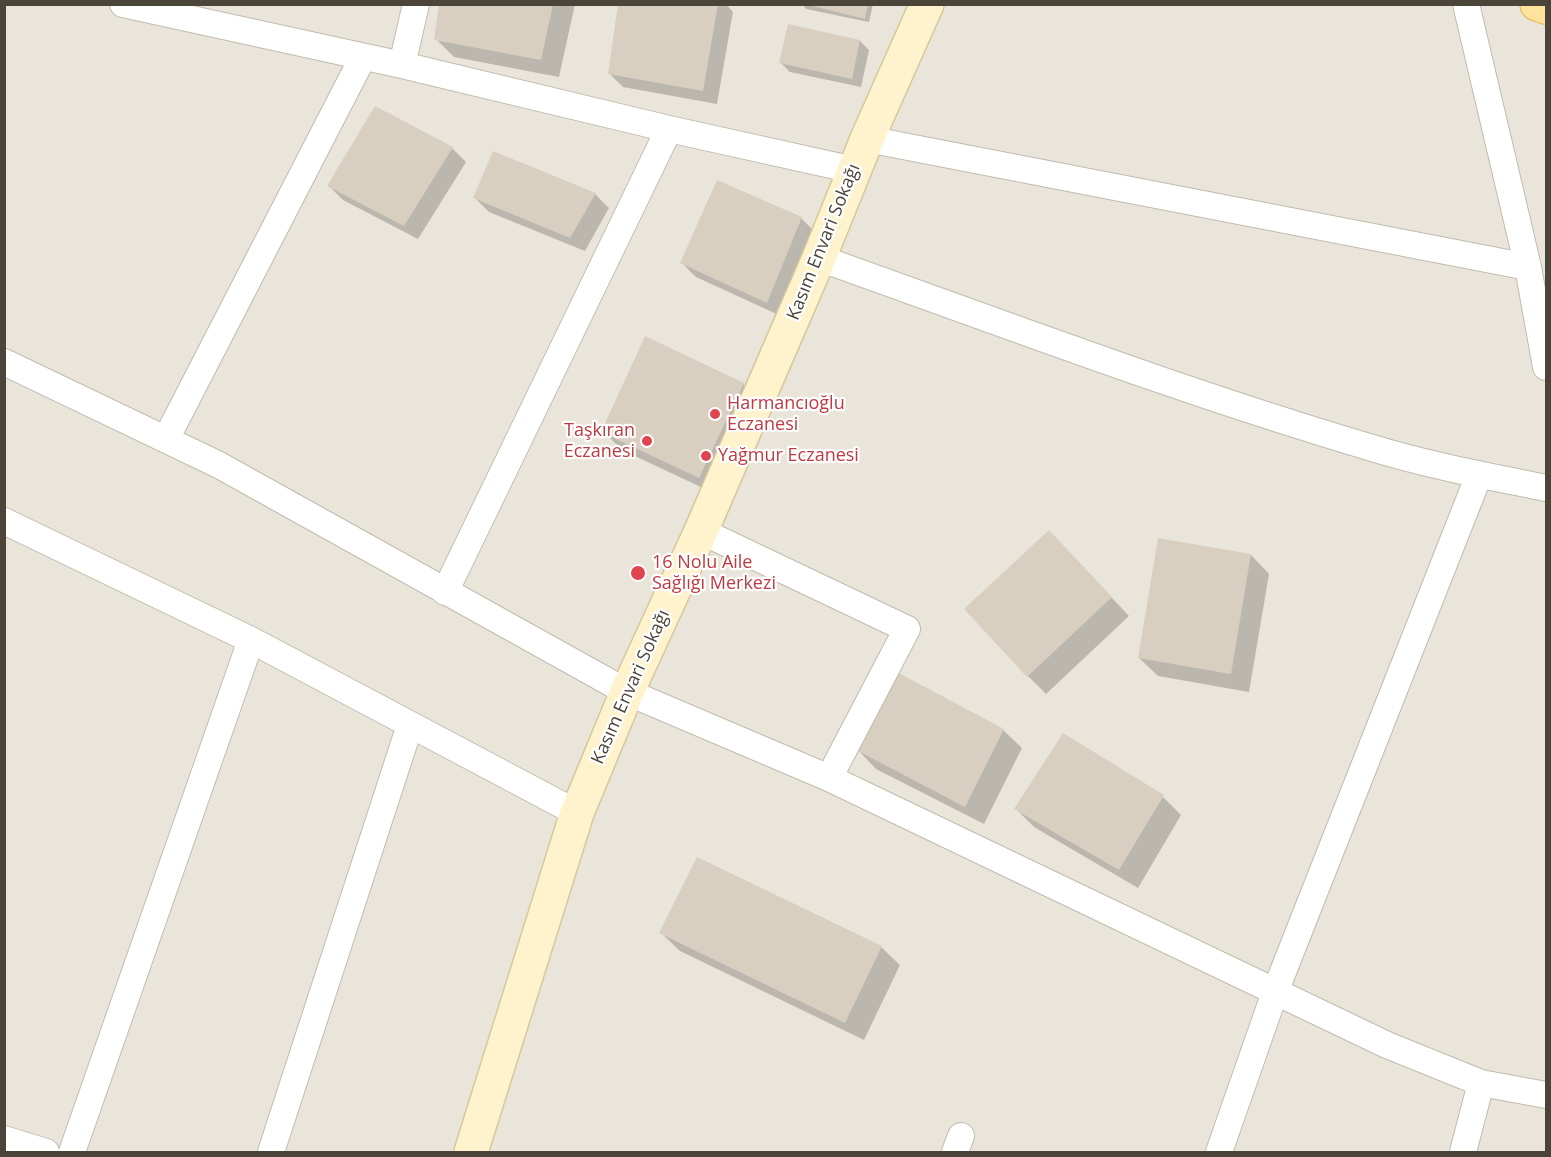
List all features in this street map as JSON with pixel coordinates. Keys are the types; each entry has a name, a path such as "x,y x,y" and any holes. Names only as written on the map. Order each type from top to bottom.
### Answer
{"main road":[{"path":"1537,4 1546,7"}],"street":[{"path":"123,4 402,65 669,129 854,170"},
{"path":"402,65 416,4"},
{"name":"Kasım Envari Sokağı","path":"471,1152 577,813 627,692 700,531 927,4"},
{"path":"1466,4 1527,267 1546,367"},
{"path":"166,440 363,57"},
{"path":"445,592 669,129"},
{"path":"867,139 1527,267"},
{"path":"819,258 1171,384 1371,448 1546,488"},
{"path":"4,362 219,465 627,692 829,778 1387,1045 1480,1083 1546,1095"},
{"path":"1219,1152 1275,992 1479,474"},
{"path":"4,521 251,640 577,813"},
{"path":"700,531 907,629 829,778"},
{"path":"72,1152 251,640"},
{"path":"271,1152 410,725"},
{"path":"1463,1152 1480,1083"},
{"path":"4,1139 46,1152"}],"shaded area":[{"path":"5,5 1546,5 1546,1152 5,1152"}],"building":[{"path":"439,4 553,4 541,60 434,40"},
{"path":"618,4 718,4 703,91 608,74"},
{"path":"804,4 868,4 865,19"},
{"path":"788,24 860,40 852,79 779,63"},
{"path":"375,106 453,147 404,226 327,186"},
{"path":"493,151 596,193 570,238 473,198"},
{"path":"717,180 802,217 767,303 680,263"},
{"path":"645,336 744,383 699,478 601,432"},
{"path":"1049,530 1112,597 1027,677 964,609"},
{"path":"1158,538 1251,554 1231,674 1138,658"},
{"path":"895,671 1004,729 965,807 856,750"},
{"path":"1063,733 1164,795 1119,870 1014,809"},
{"path":"697,857 882,946 845,1023 659,933"}],"place":[{"name":"Harmancıoğlu Eczanesi","path":"715,414"},
{"name":"Taşkıran Eczanesi","path":"647,441"},
{"name":"Yağmur Eczanesi","path":"706,456"},
{"name":"16 Nolu Aile Sağlığı Merkezi","path":"638,573"}]}
